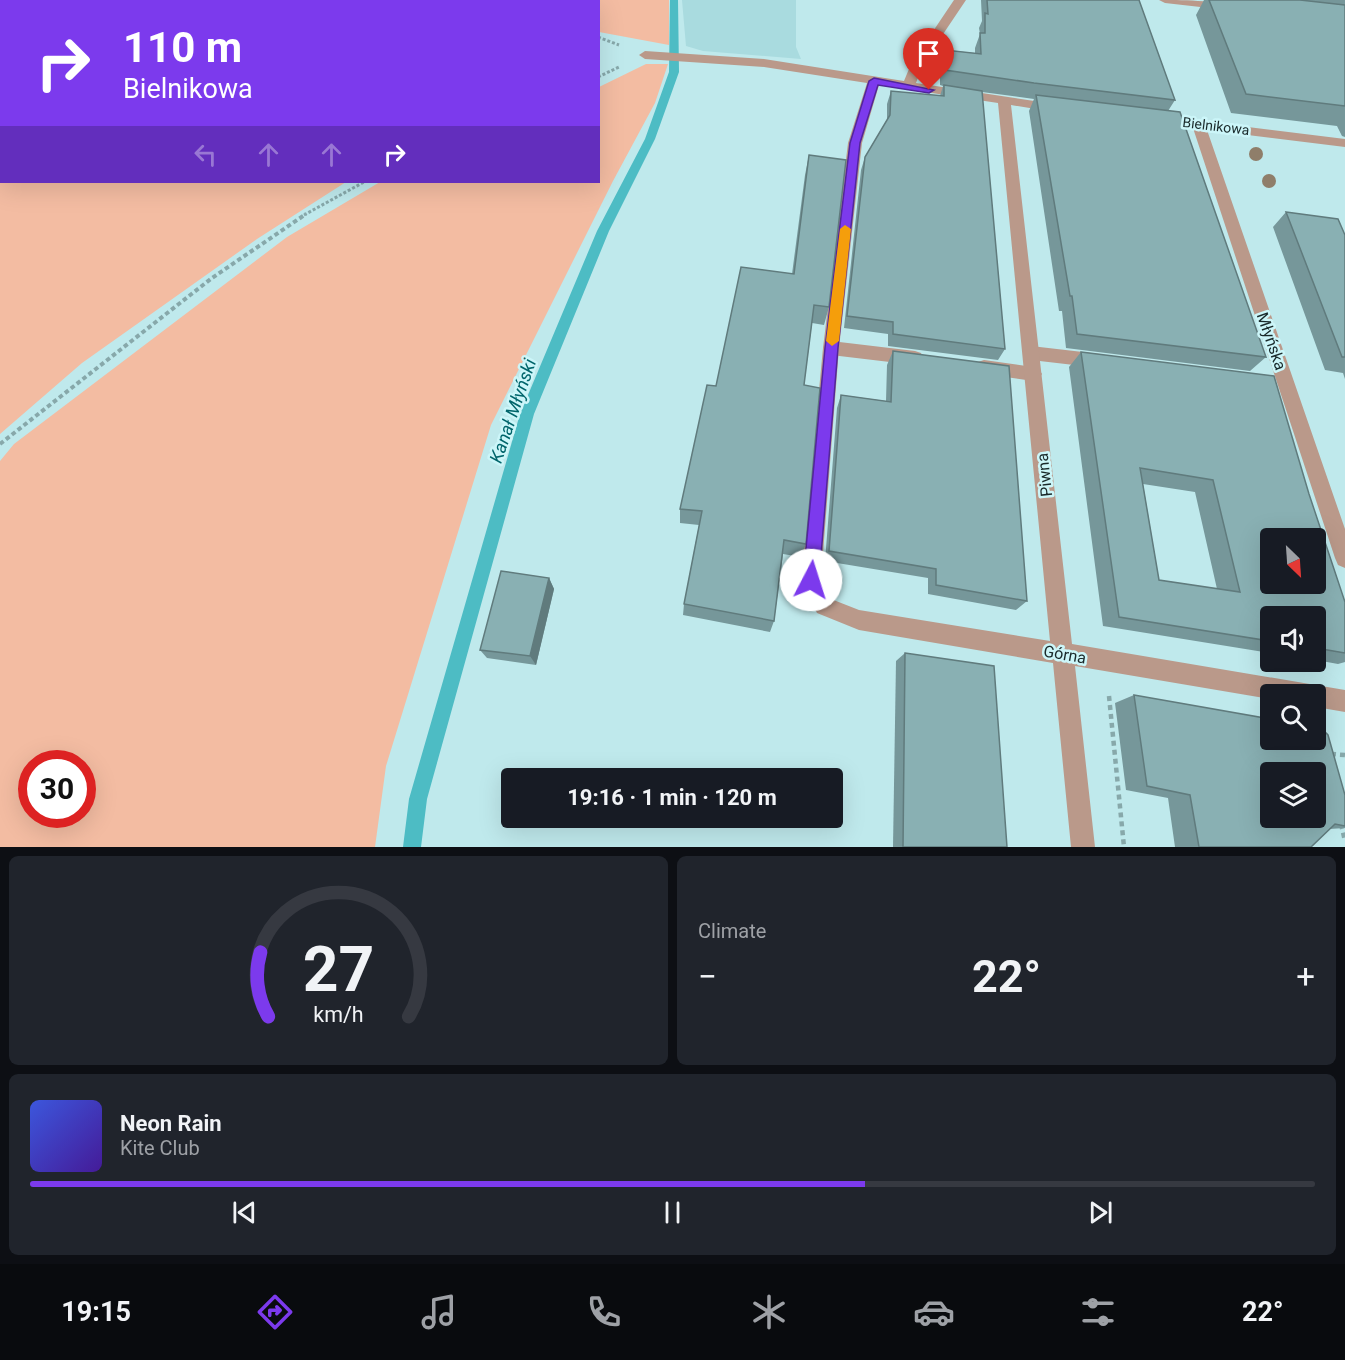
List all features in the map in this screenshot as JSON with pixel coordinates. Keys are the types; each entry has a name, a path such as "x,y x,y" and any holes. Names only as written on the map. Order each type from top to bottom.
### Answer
{"street":[{"path":"908,87 917,64 960,0"},
{"path":"1165,0 1244,9"},
{"path":"645,55 764,63 1004,102 1067,109"},
{"path":"874,81 855,143 831,348 933,361"},
{"name":"Piwna","path":"1004,102 1083,847"},
{"name":"Bielnikowa","path":"1149,118 1345,143"},
{"name":"Młyńska","path":"1198,124 1278,384 1345,558"},
{"name":"Górna","path":"831,348 811,580 824,606 858,620 1260,686"},
{"path":"1031,353 1123,364"},
{"path":"967,365 1033,374"},
{"path":"1326,697 1345,700"}],"path":[{"path":"0,444 212,278 300,217 362,183"},
{"path":"1109,693 1125,847"},
{"path":"1322,754 1345,754"},
{"path":"1339,819 1345,841"}],"shaded area":[{"path":"600,0 669,0 669,45 600,32"},
{"path":"682,0 796,0 796,47 801,59 703,51 686,46"},
{"path":"646,64 668,64 655,103 613,181 491,425 386,766 375,847 0,847 0,461 14,444 287,237 378,183 600,183 600,87"},
{"path":"0,183 344,183 257,239 82,363 0,434"}],"building":[{"path":"987,0 1139,0 1175,100 945,70 945,50 981,54 980,33 985,33 985,13 988,14"},
{"path":"1209,0 1300,0 1345,5 1345,106 1246,94"},
{"path":"944,85 982,91 1005,349 893,334 893,322 847,316 865,157 890,115 891,91 944,96"},
{"path":"1036,95 1180,112 1266,357 1077,334"},
{"path":"809,155 846,160 829,307 814,305 804,385 820,388 806,544 784,540 774,621 684,604 702,511 680,509 707,385 716,386 741,267 794,274"},
{"path":"1286,212 1338,219 1345,235 1345,357 1342,357"},
{"path":"893,351 1009,366 1027,601 936,585 936,569 829,551 841,395 891,402"},
{"path":"1081,352 1274,376 1320,528 1260,528 1260,594 1326,594 1326,545 1345,602 1345,653 1326,650 1326,606 1260,606 1260,639 1119,617","holes":["1140,468 1213,480 1240,592 1159,580"]},
{"path":"501,571 549,578 530,656 480,650"},
{"path":"905,653 994,666 1007,847 903,847"},
{"path":"1134,695 1260,717 1260,750 1326,750 1326,733 1345,795 1345,826 1335,824 1311,847 1199,847 1190,795 1147,786"}],"waterway":[{"name":"Kanał Młyński","path":"412,847 418,799 527,414 603,231 650,139 674,72 674,0"}],"slow traffic":[{"path":"832,341 845,229"}],"route":[{"path":"811,580 831,348 855,143 874,81 929,90"}]}
